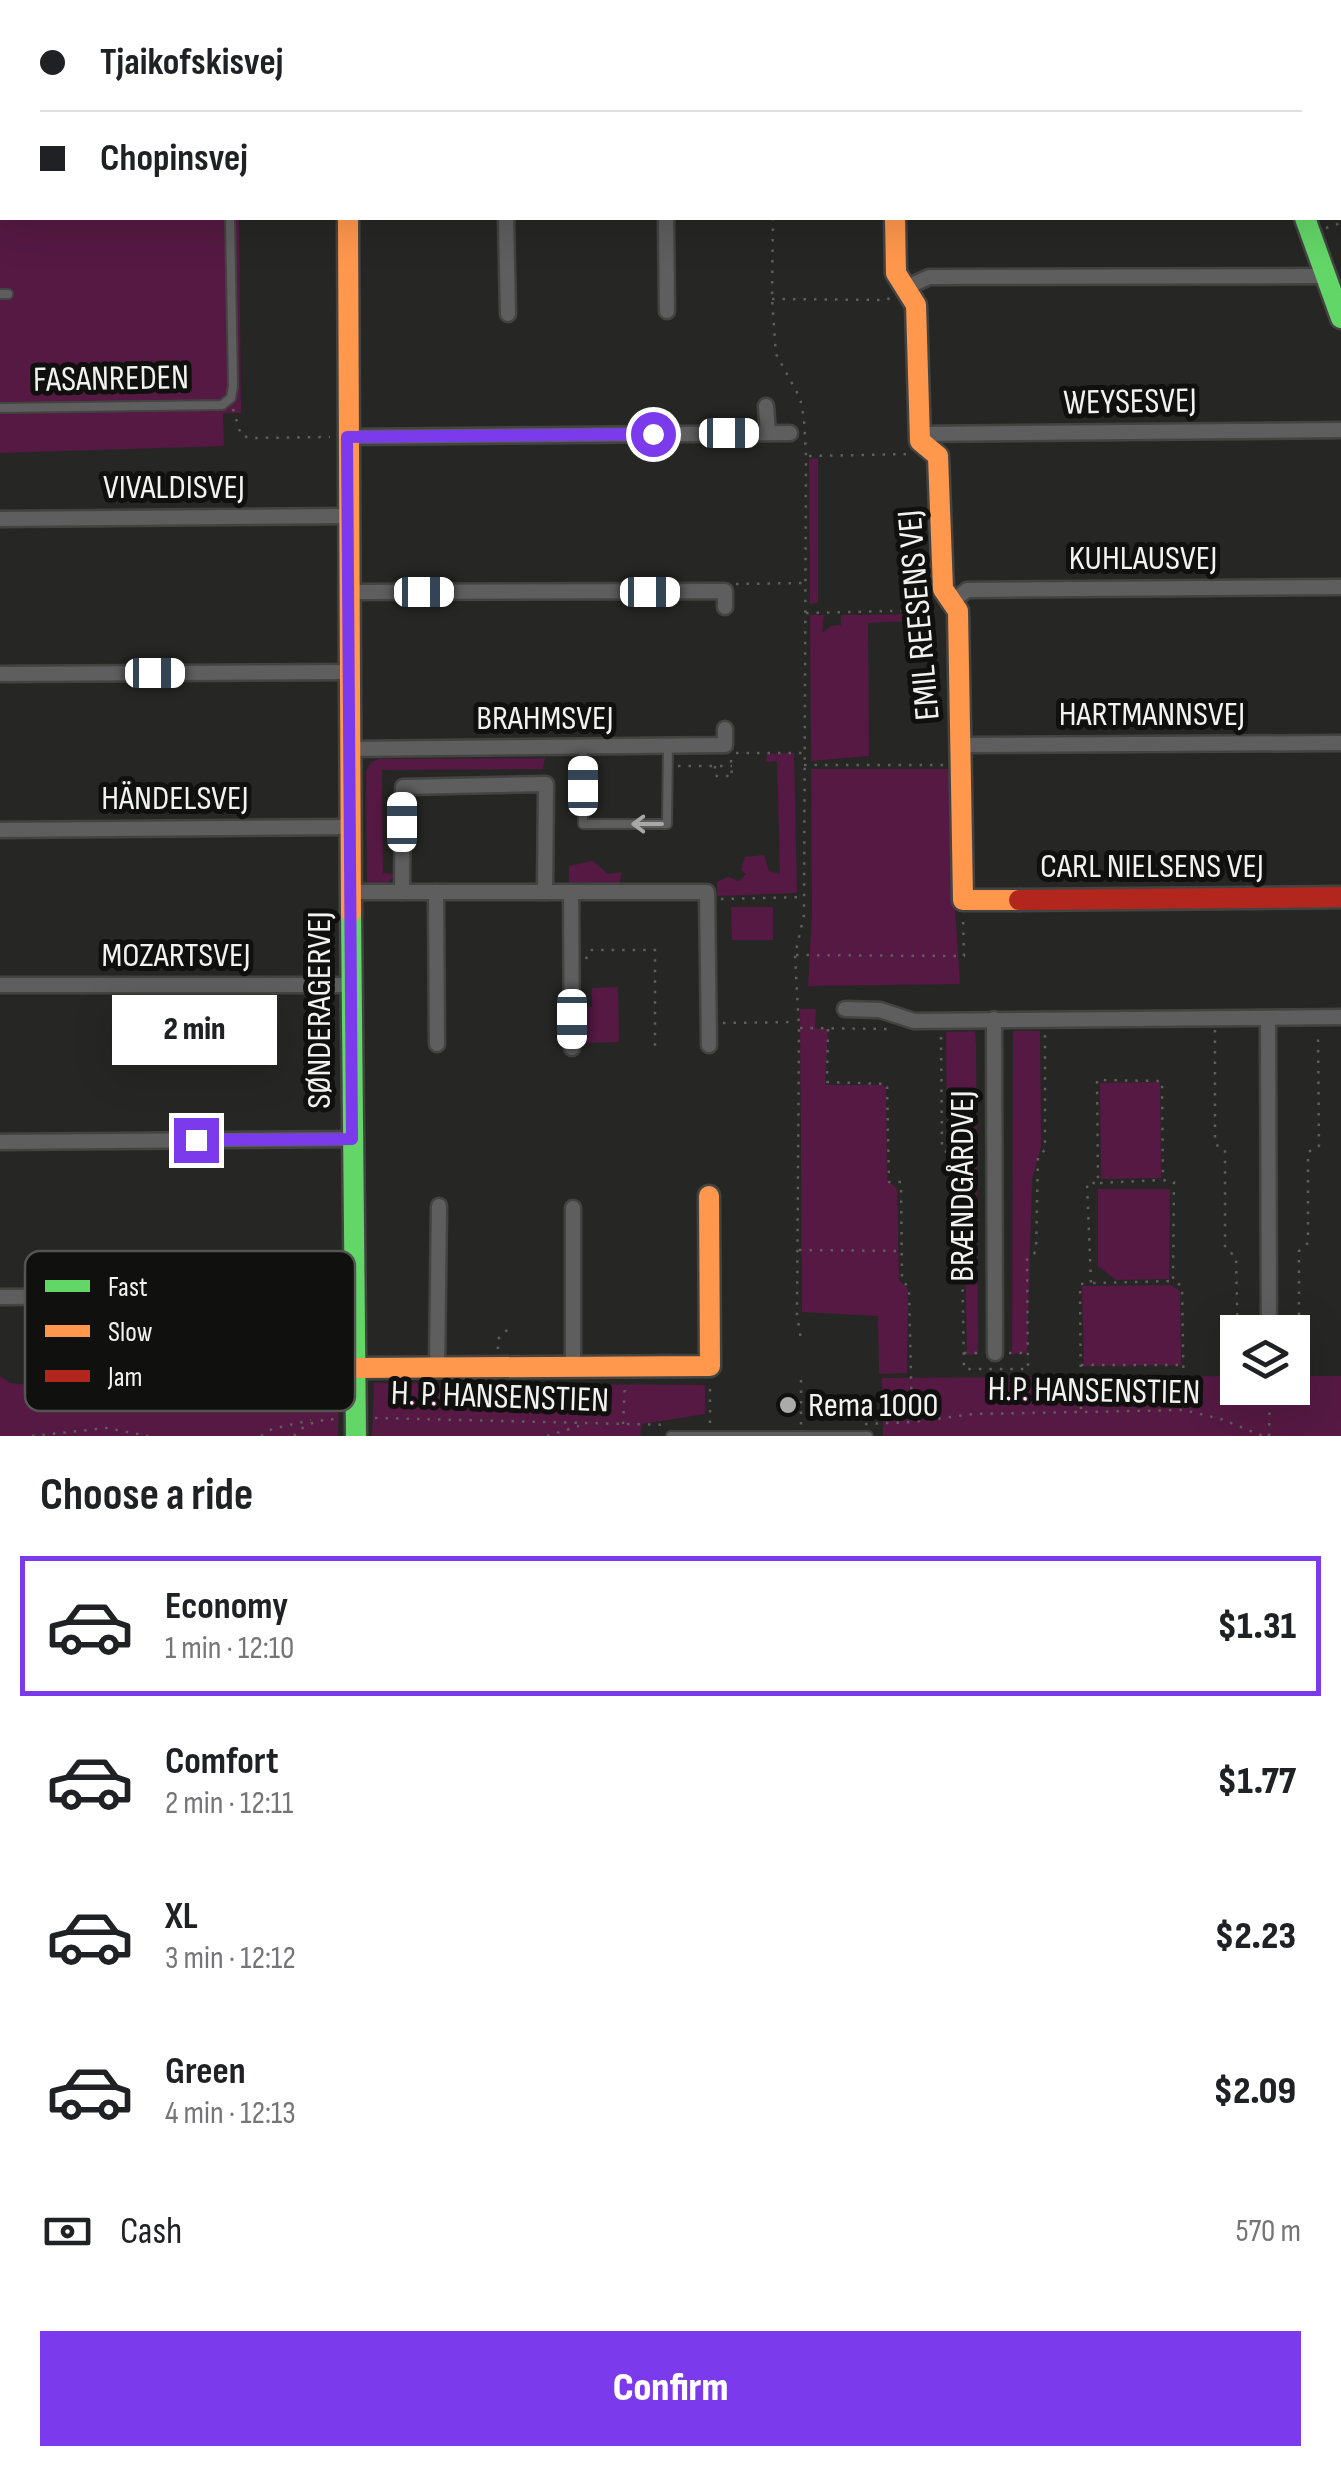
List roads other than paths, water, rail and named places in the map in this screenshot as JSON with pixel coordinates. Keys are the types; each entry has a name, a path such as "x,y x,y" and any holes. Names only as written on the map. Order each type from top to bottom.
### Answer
{"street":[{"name":"SØNDERAGERVEJ","path":"348,220 353,1251"},
{"path":"506,220 508,314"},
{"path":"666,220 667,312"},
{"name":"EMIL REESENS VEJ","path":"895,220 896,272 916,306 920,437 938,456 947,596 958,611 964,900"},
{"path":"1306,220 1341,318"},
{"path":"906,288 929,277 1326,276"},
{"path":"766,406 768,433"},
{"name":"WEYSESVEJ","path":"920,437 1341,430"},
{"path":"347,437 790,433"},
{"name":"VIVALDISVEJ","path":"0,518 348,516"},
{"name":"KUHLAUSVEJ","path":"947,596 967,590 1341,586"},
{"path":"348,592 725,599"},
{"path":"0,674 349,672"},
{"name":"BRAHMSVEJ","path":"350,749 725,745 725,729"},
{"name":"HARTMANNSVEJ","path":"962,755 1341,742"},
{"path":"402,892 402,786 546,784 546,892"},
{"name":"HÄNDELSVEJ","path":"0,830 350,827"},
{"name":"SØNDERAGERVEJ","path":"350,892 707,892 709,1045"},
{"path":"436,892 437,1044"},
{"path":"571,892 572,1048"},
{"name":"CARL NIELSENS VEJ","path":"964,900 1341,897"},
{"name":"MOZARTSVEJ","path":"0,986 351,985"},
{"path":"845,1009 880,1010 914,1021 1341,1017"},
{"path":"1268,1018 1268,1315"},
{"name":"BRÆNDGÅRDVEJ","path":"994,1019 995,1353"},
{"path":"0,1142 352,1139"},
{"path":"355,1368 710,1366 709,1196"},
{"path":"437,1367 440,1206"},
{"path":"573,1208 573,1367"},
{"path":"0,1297 25,1297"},
{"name":"SØNDERAGERVEJ","path":"355,1388 357,1427"}],"lane":[{"name":"FASANREDEN","path":"0,408 222,405 230,398 233,386 230,220"},
{"path":"583,747 583,824 667,824 668,747"},
{"path":"671,1436 868,1436"}],"place":[{"name":"Rema 1000","path":"788,1405"}]}
